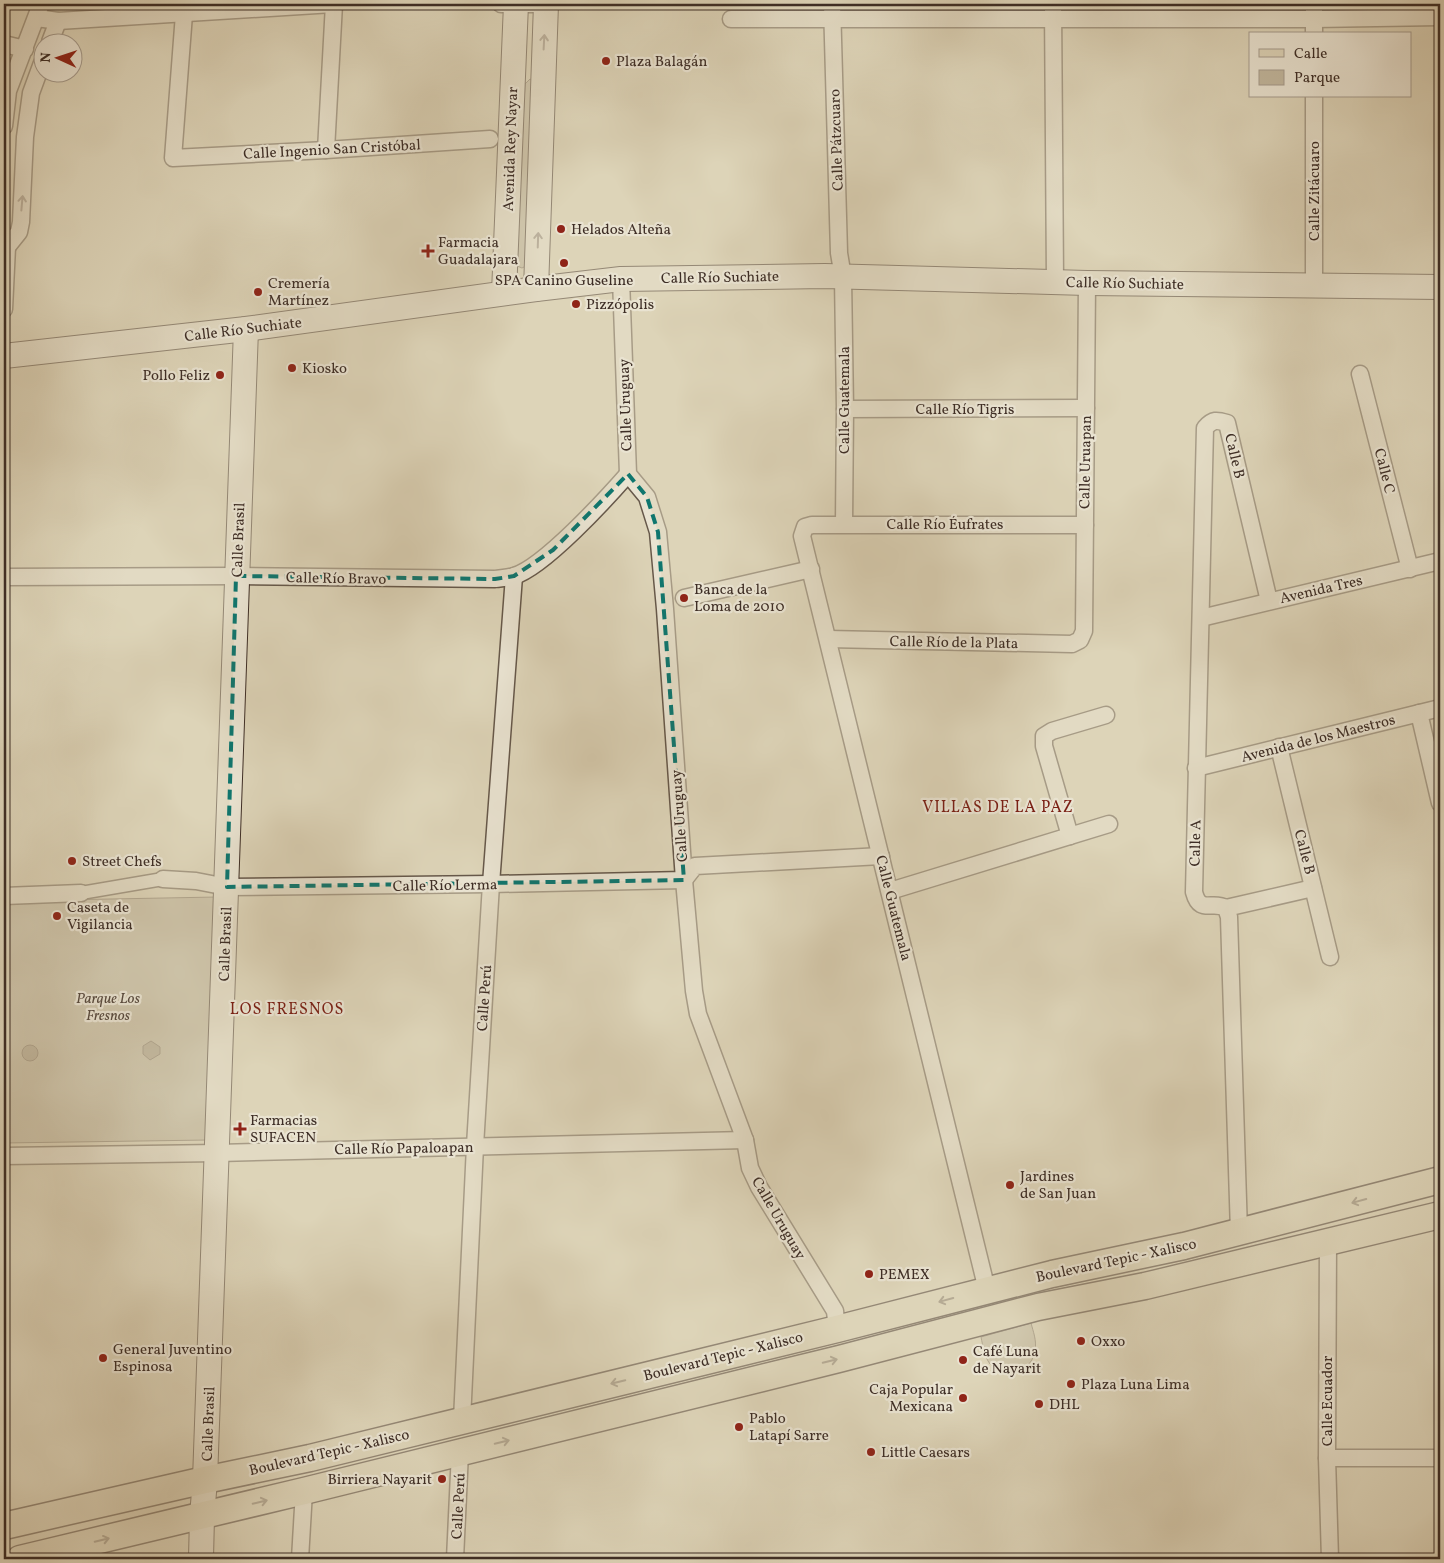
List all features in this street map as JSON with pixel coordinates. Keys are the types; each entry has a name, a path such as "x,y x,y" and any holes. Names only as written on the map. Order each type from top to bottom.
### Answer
{"main road":[{"name":"Avenida Rey Nayar","path":"504,293 516,4"},
{"name":"Avenida Rey Nayar","path":"536,289 542,74 546,4"},
{"path":"512,74 542,74"},
{"name":"Calle Río Suchiate","path":"4,356 246,330 504,293 621,279 751,276 843,277 1087,283 1440,288"},
{"name":"Calle Brasil","path":"200,1559 218,1153 236,576 246,330"},
{"name":"Boulevard Tepic - Xalisco","path":"10,1529 205,1480 310,1458 837,1329 1052,1274 1184,1246 1440,1180"},
{"path":"1328,1242 1338,1226 1383,1214 1405,1189"},
{"name":"Boulevard Tepic - Xalisco","path":"25,1558 411,1465 1038,1307 1145,1286 1440,1215"},
{"path":"1145,1286 1148,1272 1152,1269 1225,1245 1239,1232"},
{"path":"966,1326 970,1311 980,1299 1038,1288 1052,1274"},
{"path":"694,1394 720,1377 817,1347 837,1329"},
{"path":"460,1452 483,1428 570,1404 579,1391"},
{"path":"411,1465 417,1448 457,1432 462,1427 462,1420"},
{"path":"202,1516 226,1491 293,1476 310,1458"},
{"path":"25,1558 73,1523 189,1498 205,1480"}],"street":[{"path":"4,126 8,91 39,11 58,21 334,4 326,150"},
{"path":"502,4 546,4"},
{"path":"1053,11 1055,282"},
{"path":"731,19 832,12 1053,11 1314,19 1440,17"},
{"name":"Calle Pátzcuaro","path":"832,12 839,253 843,277"},
{"name":"Calle Ingenio San Cristóbal","path":"184,14 173,158 490,139"},
{"path":"54,32 58,21"},
{"path":"4,44 24,49"},
{"path":"4,309 5,244 19,232 21,222 28,120 31,93 35,82"},
{"name":"Calle Zitácuaro","path":"1314,98 1314,286"},
{"name":"Calle Guatemala","path":"843,277 844,524"},
{"name":"Calle Uruguay","path":"621,279 628,474 647,498 658,532 684,880 694,991 698,1014 745,1140 750,1168 835,1311 837,1329"},
{"name":"Calle Uruapan","path":"1080,640 1084,631 1087,283"},
{"name":"Calle C","path":"1360,374 1410,569"},
{"name":"Calle Río Tigris","path":"845,409 1086,408"},
{"name":"Calle B","path":"1205,428 1216,419 1227,423 1269,601"},
{"name":"Calle A","path":"1205,428 1194,892 1196,900 1204,906 1221,905 1226,908"},
{"name":"Calle Río Bravo","path":"4,577 236,576 495,579 514,576 529,568 553,550 602,503 628,474"},
{"name":"Calle Río Éufrates","path":"804,527 844,524 1085,525"},
{"name":"Calle Guatemala","path":"804,527 802,536 986,1290"},
{"name":"Avenida Tres","path":"1201,618 1440,561"},
{"path":"684,598 811,569"},
{"name":"Calle Perú","path":"462,1420 475,1146 491,884 514,576"},
{"name":"Calle Río de la Plata","path":"828,640 1072,644 1080,640"},
{"name":"Avenida de los Maestros","path":"1196,768 1440,708"},
{"path":"1419,713 1440,803"},
{"path":"1070,836 1044,746 1044,736 1052,731 1106,715"},
{"name":"Calle B","path":"1279,747 1330,957"},
{"path":"890,891 1109,824"},
{"path":"684,880 695,866 881,856"},
{"name":"Calle Río Lerma","path":"4,896 81,893 163,879 196,881 227,887 684,880"},
{"path":"1239,1232 1229,917 1226,908 1314,888"},
{"name":"Calle Río Papaloapan","path":"4,1156 218,1153 745,1140"},
{"name":"Calle Ecuador","path":"1328,1242 1327,1458 1330,1559"},
{"name":"Calle Perú","path":"455,1559 460,1452"},
{"path":"1327,1458 1440,1458"},
{"path":"300,1559 304,1491"}],"highlighted area":[{"path":"628,474 647,497 658,532 684,880 227,887 236,576 495,579 514,576 553,550"}],"green space":[{"path":"530,79 534,81 526,266 522,268 517,266 516,262 525,84"},
{"name":"Parque Los Fresnos","path":"217,897 208,1140 4,1143 4,901"},
{"path":"1031,1323 1035,1347 1033,1358 1029,1364 1017,1371 1003,1372 990,1364 985,1354 981,1337"}],"shaded area":[{"path":"151,1041 160,1047 160,1054 150,1060 143,1054 143,1046"},
{"path":"27,1045 33,1045 38,1050 36,1059 27,1061 22,1056 22,1050"}],"place":[{"name":"Plaza Balagán","path":"606,61"},
{"name":"Helados Alteña","path":"561,229"},
{"name":"Farmacia Guadalajara","path":"428,251"},
{"name":"SPA Canino Guseline","path":"564,263"},
{"name":"Cremería Martínez","path":"258,292"},
{"name":"Pizzópolis","path":"576,304"},
{"name":"Kiosko","path":"292,368"},
{"name":"Pollo Feliz","path":"220,375"},
{"name":"Banca de la Loma de 2010","path":"684,598"},
{"name":"Street Chefs","path":"72,861"},
{"name":"Caseta de Vigilancia","path":"57,916"},
{"name":"Farmacias SUFACEN","path":"240,1129"},
{"name":"Jardines de San Juan","path":"1010,1185"},
{"name":"PEMEX","path":"869,1274"},
{"name":"Oxxo","path":"1081,1341"},
{"name":"General Juventino Espinosa","path":"103,1358"},
{"name":"Café Luna de Nayarit","path":"963,1360"},
{"name":"Plaza Luna Lima","path":"1071,1384"},
{"name":"Caja Popular Mexicana","path":"963,1398"},
{"name":"DHL","path":"1039,1404"},
{"name":"Pablo Latapí Sarre","path":"739,1427"},
{"name":"Little Caesars","path":"871,1452"},
{"name":"Birriera Nayarit","path":"442,1479"}],"district":[{"name":"VILLAS DE LA PAZ","path":"998,806"},
{"name":"LOS FRESNOS","path":"287,1008"}]}
